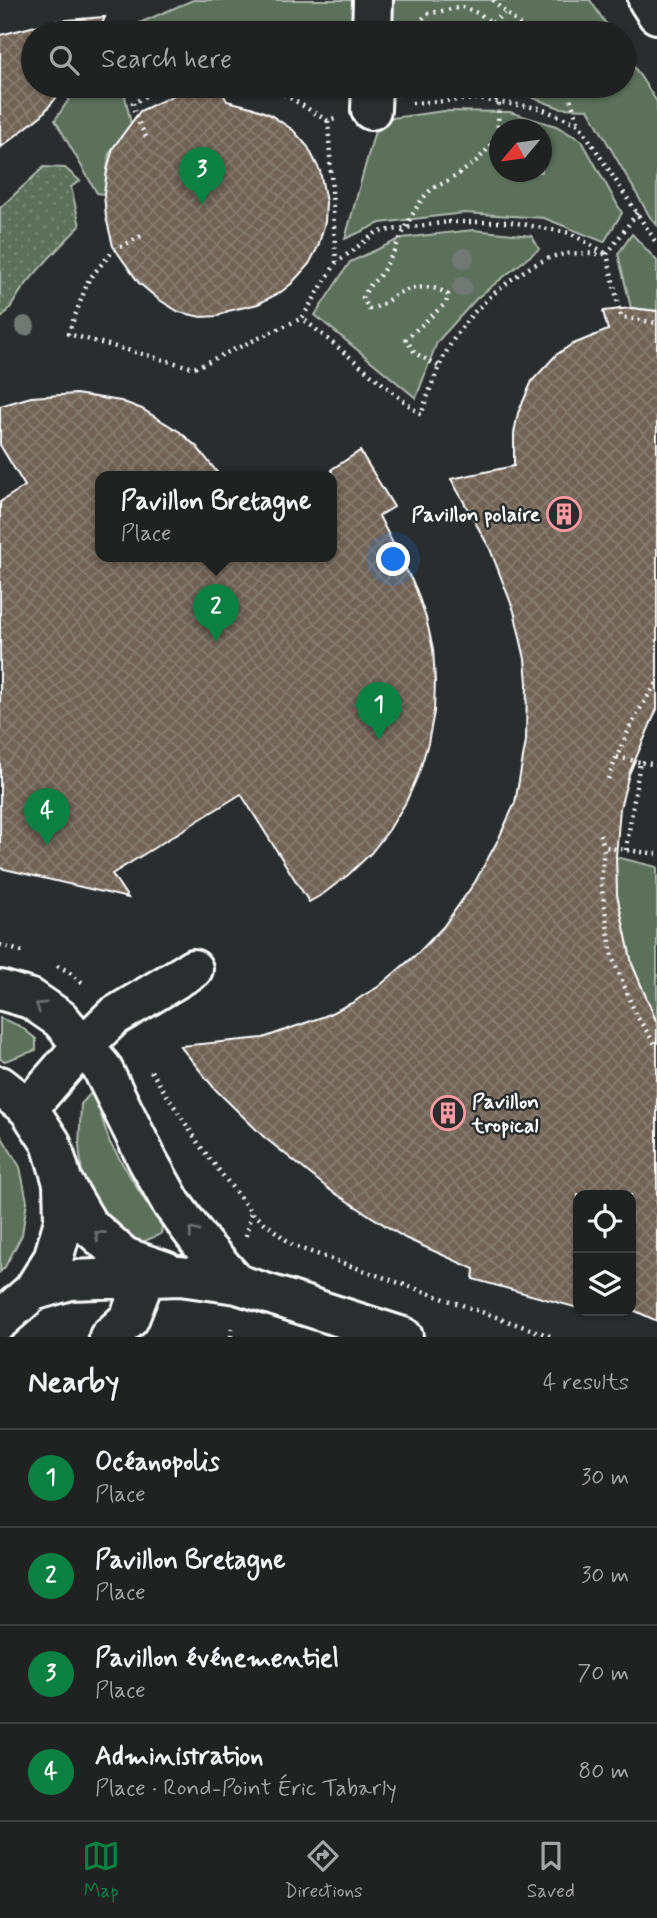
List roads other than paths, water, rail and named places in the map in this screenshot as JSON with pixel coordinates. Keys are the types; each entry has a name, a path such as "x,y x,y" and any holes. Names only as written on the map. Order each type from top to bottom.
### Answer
{"street":[{"path":"372,21 373,0"},
{"path":"648,0 657,14"},
{"path":"163,1277 124,1257 88,1225 63,1183 51,1143 14,1097 83,1046 113,1017 194,969"},
{"path":"0,990 31,999 60,1019 102,1068 172,1204 204,1247 237,1284"},
{"path":"0,1321 33,1291 53,1259 64,1221 63,1183"},
{"path":"109,1337 129,1320 163,1277"},
{"path":"33,1291 70,1280 163,1277 237,1284 402,1337"}],"place":[{"name":"Pavillon événementiel","path":"202,205"},
{"name":"Pavillon polaire","path":"564,514"},
{"name":"Pavillon Bretagne","path":"216,642"},
{"name":"Océanopolis","path":"379,740"},
{"name":"Administration","path":"47,846"},
{"name":"Pavillon tropical","path":"448,1113"}]}
